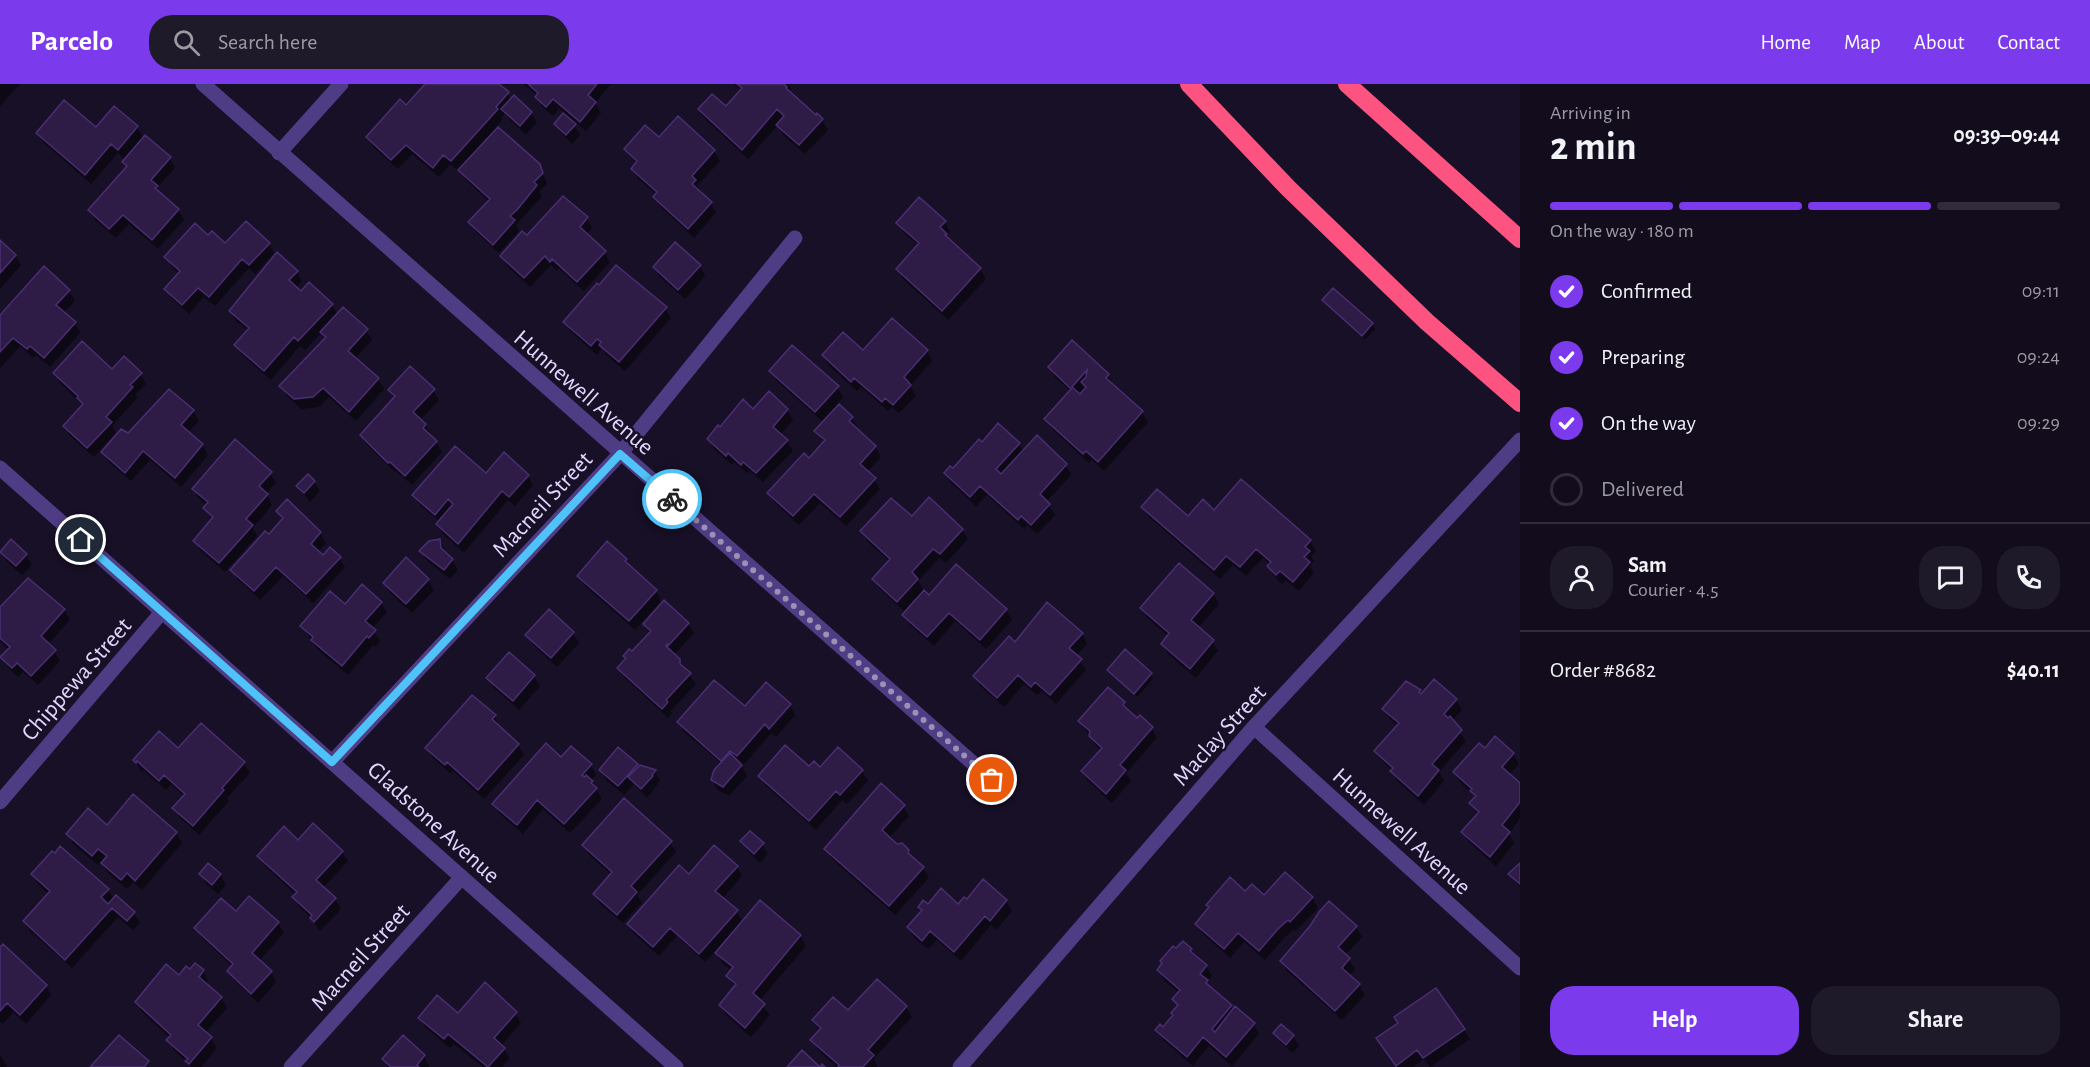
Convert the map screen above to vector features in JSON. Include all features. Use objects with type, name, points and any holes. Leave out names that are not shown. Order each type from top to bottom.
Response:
[{"type":"highway","points":[[1189,84],[1287,188],[1427,322],[1520,403]]},
{"type":"highway","points":[[1347,84],[1520,239]]},
{"type":"street","name":"Hunnewell Avenue","points":[[203,84],[992,780]]},
{"type":"street","points":[[279,153],[341,84]]},
{"type":"street","name":"Macneil Street","points":[[332,762],[620,454],[795,238]]},
{"type":"street","name":"Maclay Street","points":[[960,1067],[1254,727],[1520,440]]},
{"type":"street","name":"Gladstone Avenue","points":[[0,468],[676,1067]]},
{"type":"street","name":"Chippewa Street","points":[[0,802],[162,612]]},
{"type":"street","name":"Hunnewell Avenue","points":[[1254,727],[1520,968]]},
{"type":"street","name":"Macneil Street","points":[[291,1067],[462,877]]},
{"type":"building","points":[[425,84],[499,84],[509,92],[496,107],[498,109],[451,161],[443,155],[433,168],[406,145],[391,160],[366,137],[400,99],[406,105]]},
{"type":"building","points":[[528,84],[597,84],[588,95],[596,102],[580,122],[553,99],[546,107],[535,97],[538,93]]},
{"type":"building","points":[[737,84],[784,84],[823,119],[799,145],[776,125],[784,116],[777,109],[742,150],[698,109],[712,94],[726,106],[742,88]]},
{"type":"building","points":[[514,95],[532,112],[520,126],[501,109]]},
{"type":"building","points":[[64,100],[96,127],[114,106],[138,126],[118,150],[111,144],[85,175],[36,133]]},
{"type":"building","points":[[563,113],[576,124],[566,135],[554,124]]},
{"type":"building","points":[[678,116],[715,150],[692,176],[696,180],[692,184],[712,202],[688,229],[653,197],[657,192],[631,169],[637,161],[624,149],[645,125],[659,137]]},
{"type":"building","points":[[498,127],[540,164],[543,173],[534,182],[537,185],[510,216],[515,220],[493,245],[468,222],[490,199],[458,170]]},
{"type":"building","points":[[145,135],[171,157],[151,180],[158,186],[155,188],[179,209],[152,240],[123,215],[109,229],[88,210],[127,166],[122,162]]},
{"type":"building","points":[[563,196],[588,217],[580,227],[606,251],[577,282],[552,259],[550,262],[545,256],[524,278],[500,256],[522,231],[527,235]]},
{"type":"building","points":[[919,197],[946,221],[940,227],[947,234],[945,235],[981,268],[942,311],[896,269],[919,243],[896,223]]},
{"type":"building","points":[[246,221],[270,243],[249,265],[242,259],[209,297],[198,288],[182,305],[164,289],[180,271],[164,257],[195,223],[208,235],[212,231],[225,243]]},
{"type":"building","points":[[0,240],[16,255],[0,273]]},
{"type":"building","points":[[675,242],[701,265],[678,290],[653,267]]},
{"type":"building","points":[[277,252],[298,271],[289,280],[301,291],[309,282],[333,304],[298,341],[294,337],[264,371],[234,345],[249,328],[229,311]]},
{"type":"building","points":[[616,265],[667,307],[619,362],[599,345],[601,342],[597,339],[591,346],[563,322]]},
{"type":"building","points":[[44,266],[70,290],[56,305],[76,322],[44,358],[30,346],[27,349],[13,338],[0,352],[0,315]]},
{"type":"building","points":[[1333,288],[1373,323],[1362,336],[1322,300]]},
{"type":"building","points":[[343,307],[368,329],[348,351],[379,378],[349,412],[323,388],[313,397],[294,399],[279,386],[326,337],[320,332]]},
{"type":"building","points":[[892,318],[928,350],[904,377],[911,385],[893,405],[885,398],[882,402],[854,378],[851,382],[822,355],[843,332],[863,350]]},
{"type":"building","points":[[1072,340],[1109,374],[1106,378],[1143,411],[1098,462],[1086,451],[1083,454],[1044,419],[1071,389],[1048,367]],"holes":[[[1087,370],[1086,377],[1081,382],[1086,387],[1080,394],[1072,387]]]},
{"type":"building","points":[[82,341],[112,369],[124,356],[142,373],[130,385],[133,387],[106,417],[112,422],[87,448],[63,426],[83,404],[77,398],[78,396],[53,373]]},
{"type":"building","points":[[792,345],[839,386],[815,412],[769,371]]},
{"type":"building","points":[[410,366],[435,389],[413,412],[426,424],[423,428],[437,441],[405,476],[390,462],[388,463],[360,435],[395,396],[388,390]]},
{"type":"building","points":[[169,389],[194,410],[181,425],[203,444],[175,478],[143,451],[125,473],[101,452],[121,429],[128,433]]},
{"type":"building","points":[[769,391],[788,409],[773,427],[788,440],[756,473],[743,462],[741,465],[728,453],[726,456],[707,439],[743,399],[753,409]]},
{"type":"building","points":[[839,404],[853,417],[849,421],[876,446],[860,464],[876,478],[840,517],[814,494],[793,516],[767,493],[804,453],[809,458],[825,440],[814,431]]},
{"type":"building","points":[[998,423],[1020,443],[996,469],[1001,474],[1037,435],[1067,464],[1040,494],[1050,504],[1031,525],[1021,516],[1018,520],[980,486],[970,497],[944,473],[950,466],[953,468],[979,439],[982,442]]},
{"type":"building","points":[[235,439],[272,472],[259,486],[268,494],[246,519],[253,525],[219,563],[193,541],[213,517],[203,508],[208,502],[192,489]]},
{"type":"building","points":[[455,446],[486,473],[504,452],[529,475],[509,497],[502,491],[458,544],[436,524],[453,504],[448,499],[435,515],[412,495]]},
{"type":"building","points":[[308,474],[315,481],[304,493],[296,486]]},
{"type":"building","points":[[1241,479],[1311,540],[1305,547],[1310,551],[1304,557],[1310,562],[1293,582],[1280,571],[1276,575],[1267,566],[1271,562],[1256,549],[1240,567],[1226,556],[1214,570],[1141,507],[1157,489],[1188,516],[1203,499],[1214,510]]},
{"type":"building","points":[[929,497],[963,529],[940,554],[933,549],[912,572],[918,579],[897,602],[872,579],[890,559],[860,531],[891,498],[912,516]]},
{"type":"building","points":[[287,499],[321,532],[311,544],[323,555],[330,547],[341,557],[306,594],[276,567],[254,591],[230,570],[265,531],[269,534],[283,518],[276,511]]},
{"type":"building","points":[[11,539],[27,554],[16,566],[0,552]]},
{"type":"building","points":[[440,539],[441,548],[453,559],[444,570],[419,551],[429,541]]},
{"type":"building","points":[[607,541],[657,590],[629,621],[577,576]]},
{"type":"building","points":[[406,557],[429,579],[406,604],[383,583]]},
{"type":"building","points":[[1179,563],[1214,593],[1191,620],[1214,640],[1190,669],[1161,644],[1169,633],[1140,608]]},
{"type":"building","points":[[956,564],[1007,609],[980,640],[949,613],[927,637],[902,615],[924,590],[929,595]]},
{"type":"building","points":[[28,578],[65,609],[41,636],[56,650],[31,676],[17,663],[12,668],[0,657],[10,647],[0,638],[0,607]]},
{"type":"building","points":[[362,584],[382,602],[365,621],[376,630],[369,638],[367,636],[342,666],[311,640],[313,637],[300,626],[330,591],[345,604]]},
{"type":"building","points":[[664,600],[689,623],[666,646],[680,659],[680,664],[691,673],[666,700],[668,702],[662,709],[617,668],[626,658],[623,656],[629,649],[632,651],[651,631],[643,624]]},
{"type":"building","points":[[1047,602],[1083,633],[1069,648],[1082,659],[1050,695],[1035,682],[1031,687],[1018,675],[997,698],[973,676],[1009,636],[1015,642]]},
{"type":"building","points":[[549,609],[574,632],[551,658],[525,635]]},
{"type":"building","points":[[1125,649],[1152,673],[1134,694],[1107,670]]},
{"type":"building","points":[[509,652],[535,675],[513,701],[486,678]]},
{"type":"building","points":[[1434,679],[1457,699],[1444,714],[1448,718],[1450,716],[1462,730],[1432,764],[1439,770],[1418,796],[1390,771],[1393,768],[1374,751],[1399,723],[1382,709],[1406,681],[1421,690],[1419,692],[1421,694]]},
{"type":"building","points":[[714,680],[745,706],[766,682],[791,704],[769,729],[765,724],[737,756],[730,751],[721,761],[677,722]]},
{"type":"building","points":[[1108,687],[1125,702],[1123,705],[1137,718],[1140,715],[1153,727],[1120,765],[1126,770],[1106,794],[1081,771],[1102,748],[1089,736],[1090,731],[1078,721]]},
{"type":"building","points":[[472,695],[496,715],[492,719],[519,744],[478,790],[447,762],[445,765],[425,748]]},
{"type":"building","points":[[201,723],[245,762],[193,826],[172,808],[185,794],[164,775],[159,781],[133,760],[159,731],[178,748]]},
{"type":"building","points":[[1495,736],[1514,753],[1502,767],[1520,783],[1520,802],[1502,825],[1510,832],[1490,857],[1461,832],[1479,812],[1469,803],[1476,796],[1470,791],[1472,789],[1453,772],[1479,743],[1485,748]]},
{"type":"building","points":[[546,743],[561,757],[571,746],[592,764],[582,775],[585,777],[586,775],[593,781],[591,783],[597,788],[564,824],[537,800],[517,825],[492,804]]},
{"type":"building","points":[[785,745],[809,766],[814,761],[820,767],[838,747],[863,770],[840,795],[836,791],[809,821],[758,776]]},
{"type":"building","points":[[618,747],[638,764],[618,786],[599,770]]},
{"type":"building","points":[[730,753],[742,765],[723,787],[711,780],[714,770]]},
{"type":"building","points":[[640,765],[656,770],[641,789],[628,777]]},
{"type":"building","points":[[881,783],[905,805],[882,830],[897,844],[902,843],[909,850],[908,853],[924,867],[889,906],[824,849]]},
{"type":"building","points":[[133,794],[177,832],[135,881],[127,873],[121,880],[101,863],[107,856],[98,849],[92,856],[66,834],[88,808],[107,825]]},
{"type":"building","points":[[624,798],[672,841],[631,886],[637,892],[617,915],[593,894],[612,872],[582,845]]},
{"type":"building","points":[[313,823],[343,851],[316,880],[336,898],[314,922],[310,918],[312,915],[292,897],[297,892],[257,856],[284,826],[298,840]]},
{"type":"building","points":[[750,831],[764,843],[754,854],[740,841]]},
{"type":"building","points":[[714,845],[738,866],[715,891],[738,910],[699,954],[670,928],[653,947],[627,924],[679,865],[689,874]]},
{"type":"building","points":[[60,846],[109,889],[101,897],[108,904],[116,895],[135,912],[127,921],[112,908],[65,960],[23,921],[50,891],[31,874],[52,851],[55,853]]},
{"type":"building","points":[[208,863],[221,874],[212,885],[199,874]]},
{"type":"building","points":[[1520,863],[1520,884],[1508,874]]},
{"type":"building","points":[[1285,872],[1313,897],[1290,922],[1288,920],[1278,929],[1259,951],[1238,933],[1224,949],[1195,924],[1209,907],[1206,905],[1230,877],[1245,891],[1252,884],[1264,895]]},
{"type":"building","points":[[983,879],[1007,900],[990,921],[985,916],[954,952],[930,931],[922,941],[907,927],[922,910],[918,907],[923,900],[928,904],[941,888],[958,904],[964,897],[967,899]]},
{"type":"building","points":[[249,896],[279,922],[252,953],[272,971],[251,994],[227,971],[233,964],[194,928],[221,898],[236,911]]},
{"type":"building","points":[[760,900],[801,935],[753,993],[765,1004],[745,1028],[719,1005],[736,984],[726,976],[733,967],[715,953]]},
{"type":"building","points":[[1329,901],[1357,926],[1338,947],[1350,958],[1342,968],[1360,984],[1335,1011],[1280,961]]},
{"type":"building","points":[[1183,941],[1192,949],[1190,951],[1207,965],[1200,974],[1208,980],[1206,983],[1232,1005],[1212,1029],[1215,1032],[1235,1006],[1255,1023],[1226,1057],[1203,1037],[1187,1057],[1155,1030],[1160,1024],[1163,1027],[1173,1015],[1171,1013],[1178,1005],[1172,999],[1180,990],[1157,970],[1162,963],[1160,961],[1173,946],[1176,948]]},
{"type":"building","points":[[3,944],[47,985],[20,1015],[7,1003],[0,1011],[0,947]]},
{"type":"building","points":[[195,963],[204,970],[199,977],[222,997],[198,1025],[212,1037],[189,1064],[185,1061],[188,1059],[166,1040],[171,1035],[135,1002],[166,964],[179,975],[186,966],[190,969]]},
{"type":"building","points":[[877,979],[907,1006],[868,1050],[874,1055],[863,1067],[838,1067],[839,1065],[810,1040],[821,1028],[812,1020],[833,997],[848,1010]]},
{"type":"building","points":[[485,982],[517,1012],[494,1038],[505,1048],[488,1067],[448,1034],[444,1039],[418,1018],[437,995],[458,1013]]},
{"type":"building","points":[[1436,988],[1465,1029],[1423,1058],[1417,1050],[1396,1066],[1376,1038],[1398,1023],[1394,1017]]},
{"type":"building","points":[[1281,1024],[1294,1035],[1286,1045],[1273,1033]]},
{"type":"building","points":[[119,1035],[149,1061],[144,1067],[90,1067]]},
{"type":"building","points":[[403,1035],[425,1055],[417,1065],[419,1067],[391,1067],[382,1059]]},
{"type":"building","points":[[802,1050],[820,1067],[787,1067]]},
{"type":"way so far","points":[[672,499],[992,780]]},
{"type":"route","points":[[81,540],[332,762],[620,454],[672,499]]}]
